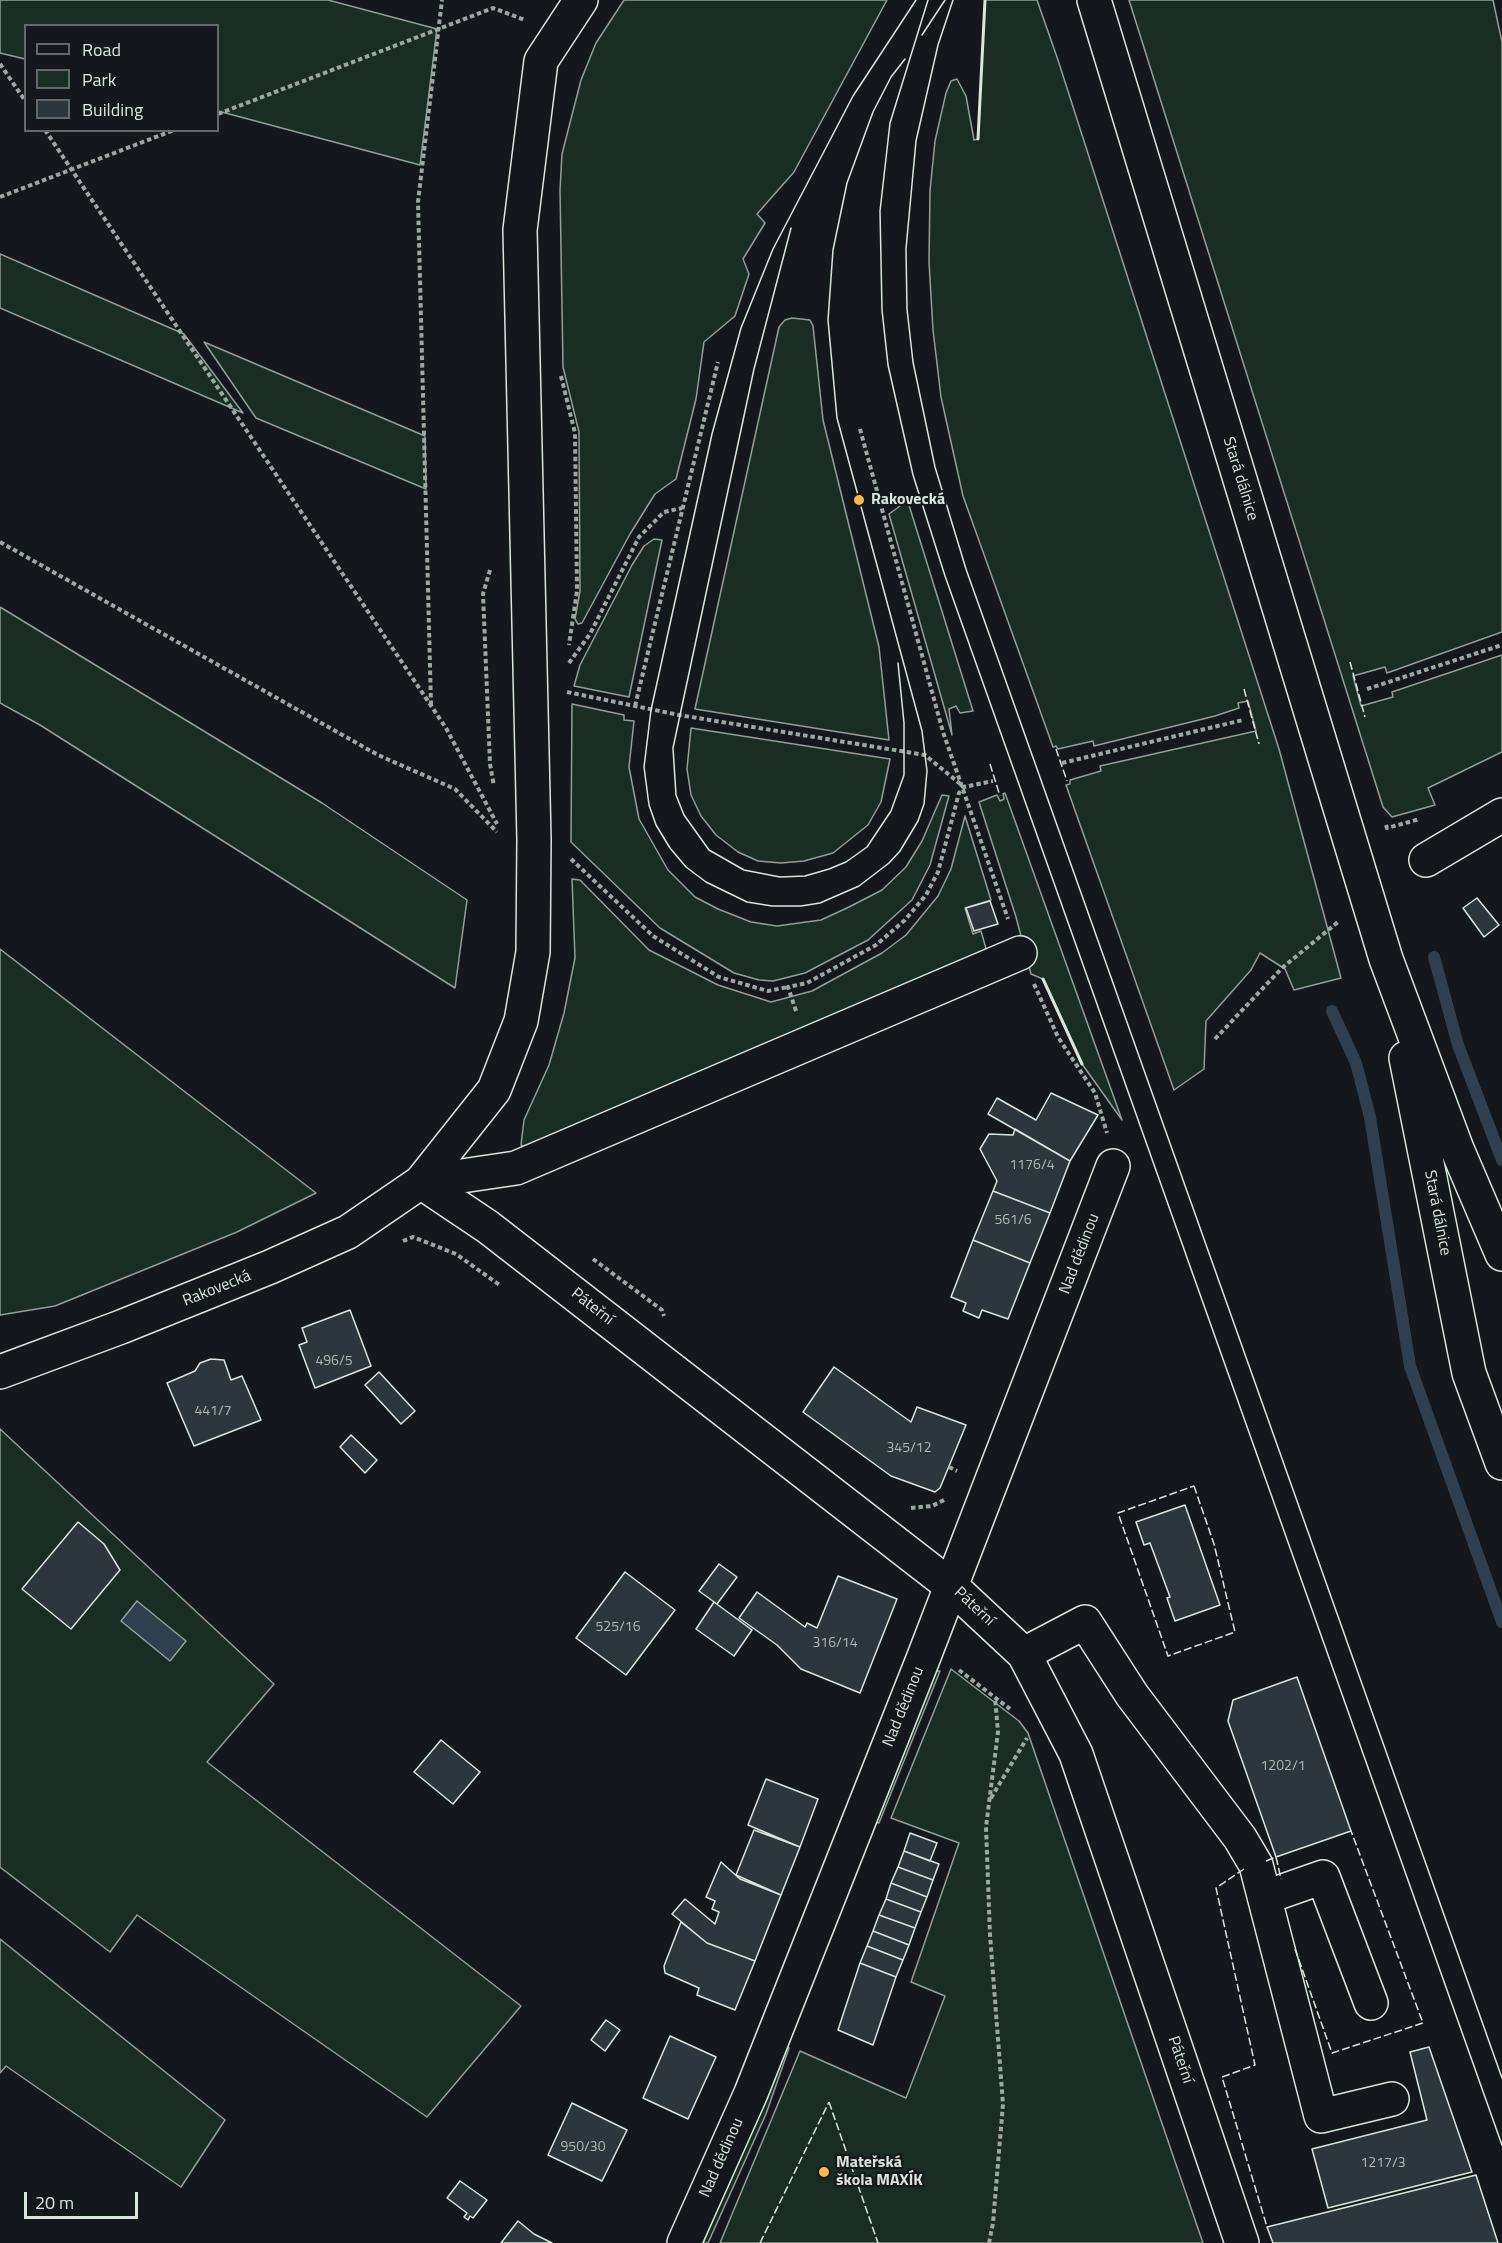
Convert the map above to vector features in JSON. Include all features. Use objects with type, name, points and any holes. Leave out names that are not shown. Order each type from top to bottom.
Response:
[{"type":"main road","points":[[421,1182],[494,1090],[521,1021],[533,952],[534,840],[520,230],[541,61],[581,0]]},
{"type":"main road","name":"Stará dálnice","points":[[1094,0],[1386,959],[1457,1149],[1502,1254]]},
{"type":"main road","points":[[1426,860],[1502,815]]},
{"type":"main road","points":[[421,1182],[516,1168],[1020,952]]},
{"type":"main road","name":"Stará dálnice","points":[[1386,959],[1469,1372],[1502,1463]]},
{"type":"main road","name":"Nad dědinou","points":[[684,2243],[751,2093],[951,1586],[1113,1166]]},
{"type":"main road","name":"Rakovecká","points":[[0,1372],[121,1327],[329,1241],[348,1232],[421,1182]]},
{"type":"main road","name":"Páteřní","points":[[421,1182],[488,1227],[951,1586],[1024,1654],[1076,1754],[1242,2243]]},
{"type":"main road","points":[[1024,1654],[1085,1622],[1132,1695],[1240,1838],[1256,1865],[1321,2116],[1392,2099]]},
{"type":"main road","points":[[1266,1897],[1323,1877],[1371,2004]]},
{"type":"path","points":[[431,705],[418,202],[442,0]]},
{"type":"path","points":[[219,114],[494,8],[525,20]]},
{"type":"path","points":[[522,30],[530,13]]},
{"type":"path","points":[[0,64],[24,99]]},
{"type":"path","points":[[0,542],[378,755],[455,789],[505,840],[446,728],[46,132]]},
{"type":"path","points":[[0,197],[169,132]]},
{"type":"path","points":[[635,706],[717,362]]},
{"type":"path","points":[[860,429],[943,732],[1020,952],[1058,1037],[1095,1093],[1106,1124],[1113,1166]]},
{"type":"path","points":[[569,663],[590,634],[639,537],[663,512],[682,508]]},
{"type":"path","points":[[492,562],[483,594],[489,764],[496,796]]},
{"type":"path","points":[[1367,689],[1502,645]]},
{"type":"path","points":[[567,692],[635,706],[925,754],[964,787]]},
{"type":"path","points":[[1062,763],[1243,720]]},
{"type":"path","points":[[569,856],[653,936],[719,977],[768,991],[807,983],[876,945],[905,920],[926,895],[938,873],[958,793],[964,787],[993,781]]},
{"type":"path","points":[[1383,817],[1387,828],[1421,818]]},
{"type":"path","points":[[501,818],[503,829]]},
{"type":"path","points":[[1215,1039],[1282,968],[1324,931],[1369,900]]},
{"type":"path","points":[[788,987],[805,1043]]},
{"type":"path","points":[[584,1252],[662,1310],[665,1319]]},
{"type":"path","points":[[949,1467],[959,1472]]},
{"type":"path","points":[[908,1508],[932,1506],[949,1498]]},
{"type":"path","points":[[989,2243],[993,2223],[1003,2104],[990,1935],[986,1827],[998,1732],[995,1698]]},
{"type":"path","points":[[989,1801],[1032,1729]]},
{"type":"green space","points":[[0,0],[328,0],[437,29],[420,165],[219,111],[219,24],[24,24],[24,59],[0,53]]},
{"type":"green space","points":[[624,0],[887,0],[794,172],[757,214],[765,223],[743,259],[749,274],[735,316],[704,342],[696,399],[676,479],[655,494],[630,534],[582,623],[578,624],[575,619],[580,591],[579,432],[563,367],[560,190],[562,154],[581,80],[596,43]]},
{"type":"green space","points":[[985,0],[1037,0],[1279,749],[1341,978],[1294,990],[1285,969],[1260,953],[1251,970],[1206,1021],[1204,1069],[1174,1090],[1066,785],[1070,784],[1070,780],[1101,771],[1100,766],[1256,731],[1248,701],[1238,703],[1239,708],[1215,716],[1094,746],[1093,741],[1058,749],[1056,746],[1053,747],[963,496],[941,397],[933,330],[929,262],[930,191],[935,141],[946,93],[951,81],[957,79],[966,96],[974,140],[978,139]]},
{"type":"green space","points":[[1129,0],[1493,0],[1502,42],[1502,632],[1387,673],[1385,667],[1353,676],[1361,706],[1393,697],[1392,692],[1502,655],[1502,752],[1428,788],[1435,805],[1392,817],[1383,807]]},
{"type":"green space","points":[[0,254],[184,334],[243,413],[0,308]]},
{"type":"green space","points":[[792,318],[810,320],[813,326],[823,420],[879,647],[889,740],[695,709],[779,327],[785,320]]},
{"type":"green space","points":[[204,342],[425,436],[426,489],[256,418]]},
{"type":"green space","points":[[895,496],[901,503],[908,502],[973,711],[960,713],[956,706],[949,709],[952,735],[889,514],[900,506]]},
{"type":"green space","points":[[654,539],[662,540],[629,697],[574,686],[580,665],[632,565],[644,546]]},
{"type":"green space","points":[[0,607],[322,803],[467,900],[455,988],[40,725],[0,703]]},
{"type":"green space","points":[[572,704],[624,715],[624,720],[634,721],[629,767],[639,819],[668,870],[695,897],[718,909],[751,922],[777,926],[821,920],[849,907],[882,890],[906,867],[922,841],[942,795],[949,796],[930,865],[912,900],[868,940],[805,973],[773,981],[759,980],[734,973],[660,928],[571,842]]},
{"type":"green space","points":[[691,728],[890,759],[881,802],[868,825],[833,853],[804,861],[781,863],[758,861],[738,852],[716,835],[701,816],[691,795],[687,769]]},
{"type":"green space","points":[[1005,793],[1122,1120],[1082,1064],[1043,979],[1031,974],[1016,917],[979,802],[997,795],[1000,801],[1004,799],[1003,794]]},
{"type":"green space","points":[[965,816],[991,900],[965,908],[973,934],[981,931],[989,959],[528,1149],[521,1145],[524,1120],[549,1065],[564,1013],[575,958],[572,879],[580,880],[649,950],[718,985],[771,1002],[812,991],[882,953],[906,935],[938,896],[951,869]]},
{"type":"green space","points":[[0,949],[316,1193],[237,1232],[55,1306],[0,1315]]},
{"type":"green space","points":[[0,1429],[274,1684],[207,1762],[521,2006],[427,2117],[137,1915],[110,1952],[0,1867]]},
{"type":"green space","points":[[951,1669],[1019,1721],[1028,1733],[1203,2243],[720,2243],[800,2051],[906,2098],[945,1996],[911,1982],[959,1843],[891,1818]]},
{"type":"green space","points":[[940,1671],[879,1823],[874,1822],[929,1679]]},
{"type":"green space","points":[[0,1939],[225,2120],[181,2187],[6,2066],[0,2073]]},
{"type":"green space","points":[[786,2047],[789,2048],[766,2114],[708,2243],[703,2243]]},
{"type":"water","points":[[137,1601],[186,1641],[170,1661],[121,1621]]},
{"type":"building","points":[[1477,898],[1499,925],[1484,937],[1463,908]]},
{"type":"building","points":[[990,901],[998,924],[974,931],[966,908]]},
{"type":"building","points":[[1051,1093],[1098,1115],[1070,1161],[988,1114],[997,1098],[1036,1120]]},
{"type":"building","points":[[1015,1129],[1070,1161],[1050,1213],[993,1191],[997,1181],[980,1149],[989,1134],[1013,1135]]},
{"type":"building","points":[[993,1191],[1050,1213],[1030,1263],[973,1240]]},
{"type":"building","points":[[973,1240],[1030,1263],[1008,1319],[982,1310],[979,1318],[963,1311],[966,1303],[951,1297]]},
{"type":"building","points":[[350,1310],[371,1366],[315,1388],[299,1345],[307,1342],[302,1328]]},
{"type":"building","points":[[211,1359],[224,1360],[231,1380],[242,1376],[261,1420],[194,1446],[167,1383],[195,1371],[200,1363]]},
{"type":"building","points":[[834,1367],[911,1422],[917,1407],[966,1425],[940,1488],[935,1492],[891,1476],[803,1412]]},
{"type":"building","points":[[379,1372],[415,1411],[401,1424],[365,1385]]},
{"type":"building","points":[[351,1435],[377,1460],[365,1473],[340,1447]]},
{"type":"building","points":[[1185,1505],[1220,1605],[1175,1621],[1167,1598],[1170,1597],[1150,1543],[1144,1545],[1136,1522]]},
{"type":"building","points":[[78,1522],[104,1544],[120,1570],[71,1629],[22,1589]]},
{"type":"building","points":[[719,1564],[737,1577],[717,1604],[699,1591]]},
{"type":"building","points":[[625,1572],[675,1610],[626,1675],[576,1638]]},
{"type":"building","points":[[838,1576],[897,1599],[860,1693],[801,1669],[777,1645],[739,1618],[757,1592],[805,1627],[807,1623],[817,1628]]},
{"type":"building","points":[[714,1602],[752,1630],[734,1656],[696,1629]]},
{"type":"building","points":[[1297,1677],[1351,1831],[1276,1857],[1228,1721],[1233,1700]]},
{"type":"building","points":[[441,1740],[480,1772],[453,1804],[414,1772]]},
{"type":"building","points":[[766,1779],[818,1799],[800,1847],[748,1825]]},
{"type":"building","points":[[754,1830],[800,1847],[781,1895],[736,1875]]},
{"type":"building","points":[[910,1833],[937,1843],[930,1861],[904,1851]]},
{"type":"building","points":[[904,1851],[939,1864],[933,1880],[898,1867]]},
{"type":"building","points":[[721,1862],[740,1879],[781,1895],[755,1961],[707,1943],[672,1914],[685,1899],[715,1924],[719,1912],[712,1909],[715,1901],[706,1897]]},
{"type":"building","points":[[898,1867],[933,1880],[927,1897],[891,1883]]},
{"type":"building","points":[[891,1883],[927,1897],[921,1912],[886,1899]]},
{"type":"building","points":[[886,1899],[921,1912],[915,1928],[879,1915]]},
{"type":"building","points":[[879,1915],[915,1928],[909,1945],[873,1931]]},
{"type":"building","points":[[681,1922],[707,1943],[755,1961],[735,2010],[697,1995],[699,1988],[665,1973],[664,1966]]},
{"type":"building","points":[[873,1931],[909,1945],[903,1960],[867,1946]]},
{"type":"building","points":[[867,1946],[903,1960],[896,1977],[860,1963]]},
{"type":"building","points":[[860,1963],[896,1977],[873,2045],[838,2030]]},
{"type":"building","points":[[606,2020],[620,2030],[605,2051],[591,2040]]},
{"type":"building","points":[[670,2036],[716,2057],[688,2119],[643,2098]]},
{"type":"building","points":[[1429,2047],[1472,2172],[1328,2208],[1312,2149],[1427,2120],[1410,2052]]},
{"type":"building","points":[[572,2103],[627,2130],[602,2181],[548,2155]]},
{"type":"building","points":[[1476,2175],[1498,2243],[1273,2243],[1267,2227]]},
{"type":"building","points":[[460,2181],[487,2200],[473,2218],[470,2216],[468,2220],[464,2217],[467,2213],[447,2198]]},
{"type":"building","points":[[518,2221],[534,2234],[552,2243],[501,2243]]},
{"type":"waterway","points":[[1434,957],[1458,1045],[1502,1160]]},
{"type":"waterway","points":[[1332,1011],[1356,1063],[1370,1117],[1410,1366],[1502,1622]]},
{"type":"tram line","points":[[905,59],[891,77],[873,112],[847,183],[833,250],[828,320],[837,418],[922,731],[927,771],[924,804],[918,821],[900,851],[889,863],[859,886],[820,903],[801,906],[772,906],[747,902],[706,882],[686,867],[670,848],[656,825],[649,805],[644,767],[651,710],[712,434],[741,328],[773,249],[853,96],[916,0]]},
{"type":"tram line","points":[[928,0],[890,123],[880,211],[882,310],[888,365],[913,475],[945,576],[1502,2145]]},
{"type":"tram line","points":[[922,35],[945,0]]},
{"type":"tram line","points":[[953,0],[938,45],[916,141],[906,249],[907,309],[913,362],[935,467],[966,569],[1502,2078]]},
{"type":"tram line","points":[[791,228],[754,369],[673,748],[676,795],[684,815],[709,850],[744,870],[780,877],[805,876],[829,869],[846,862],[867,847],[891,811],[904,775],[904,723],[898,663]]},
{"type":"fence","points":[[1350,662],[1365,717]]},
{"type":"fence","points":[[1244,689],[1259,744]]},
{"type":"fence","points":[[1056,749],[1067,781]]},
{"type":"fence","points":[[990,764],[1000,796]]},
{"type":"fence","points":[[1194,1486],[1214,1544],[1235,1632],[1168,1656],[1118,1513],[1194,1486]]},
{"type":"fence","points":[[1295,1949],[1332,2053],[1423,2023],[1351,1831]]},
{"type":"fence","points":[[1266,1861],[1276,1857],[1281,1879]]},
{"type":"fence","points":[[1244,1869],[1216,1888],[1255,2065],[1222,2077],[1267,2227]]},
{"type":"fence","points":[[829,2102],[878,2243]]},
{"type":"fence","points":[[760,2243],[829,2102]]},
{"type":"wall","points":[[978,139],[985,0]]},
{"type":"wall","points":[[1043,979],[1082,1064]]},
{"type":"place","name":"Rakovecká","points":[[859,500]]},
{"type":"place","name":"Mateřská škola MAXÍK","points":[[824,2172]]}]
